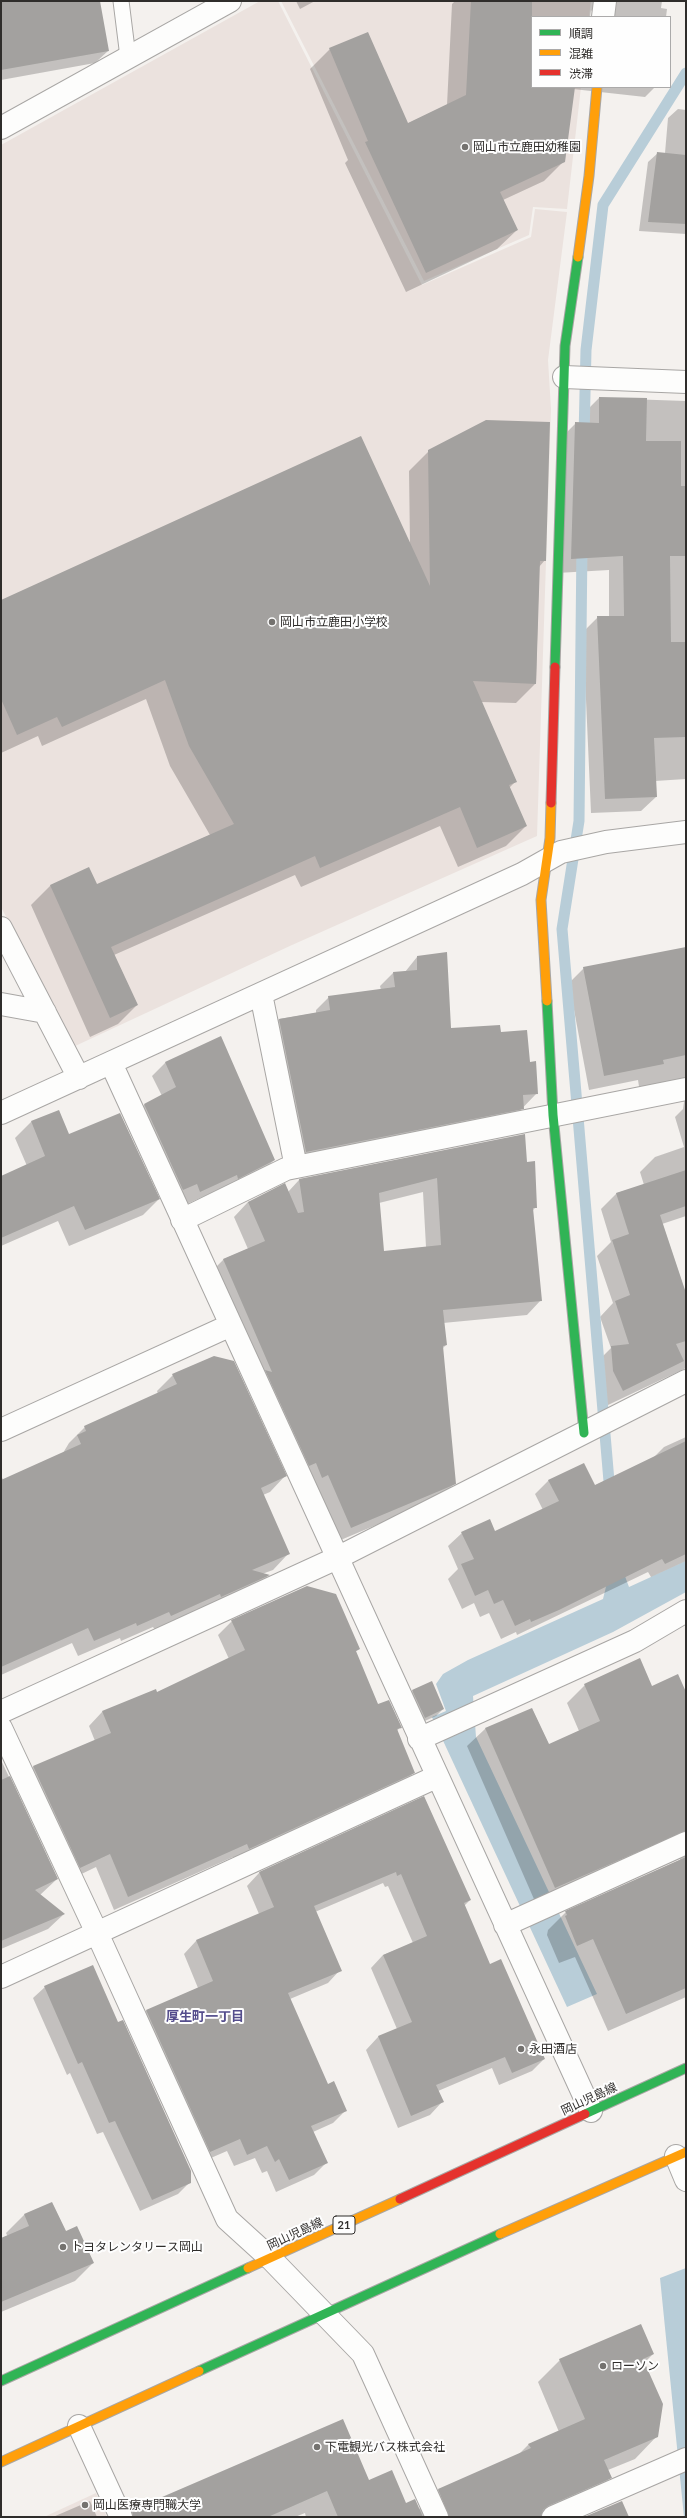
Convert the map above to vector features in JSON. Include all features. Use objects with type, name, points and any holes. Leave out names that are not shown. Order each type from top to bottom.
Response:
[{"type":"main road","points":[[588,1430],[541,900],[555,855],[569,377],[565,346],[588,176],[597,88]]},
{"type":"main road","name":"岡山児島線","points":[[1,2381],[686,2068]]},
{"type":"main road","points":[[1,2462],[324,2314],[681,2154]]},
{"type":"street","points":[[3,121],[128,57],[230,1]]},
{"type":"street","points":[[603,16],[605,1]]},
{"type":"street","points":[[569,377],[686,382]]},
{"type":"street","points":[[1,1113],[514,877],[555,855],[593,844],[686,832]]},
{"type":"street","points":[[1,928],[79,1078]]},
{"type":"street","points":[[261,994],[296,1167]]},
{"type":"street","points":[[1,1004],[45,1012]]},
{"type":"street","points":[[111,1063],[337,1558],[429,1735],[436,1777],[514,1921],[591,2111]]},
{"type":"street","points":[[182,1220],[286,1169],[559,1113],[686,1089]]},
{"type":"street","points":[[1,1430],[231,1326]]},
{"type":"street","points":[[1,1712],[337,1558],[686,1381]]},
{"type":"street","points":[[429,1735],[635,1641],[686,1610]]},
{"type":"street","points":[[1,1728],[97,1933],[227,2218],[270,2259],[363,2354],[437,2517]]},
{"type":"street","points":[[1,1977],[436,1777]]},
{"type":"street","points":[[514,1921],[686,1843]]},
{"type":"street","points":[[681,2154],[686,2180]]},
{"type":"street","points":[[79,2426],[121,2517]]},
{"type":"street","points":[[553,2517],[680,2462]]},
{"type":"lane","points":[[121,1],[128,57]]},
{"type":"shaded area","name":"岡山市立鹿田小学校","points":[[260,1],[278,1],[422,285],[531,237],[535,209],[567,212],[548,360],[551,409],[537,836],[292,945],[73,1047],[1,907],[1,145]]},
{"type":"shaded area","name":"岡山市立鹿田幼稚園","points":[[281,1],[591,1],[589,16],[531,16],[531,88],[581,88],[567,209],[533,207],[529,235],[424,281]]},
{"type":"shaded area","name":"岡山医療専門職大学","points":[[96,2493],[107,2517],[44,2517]]},
{"type":"water","points":[[619,1560],[629,1587],[686,1561],[686,1592],[613,1632],[473,1696],[476,1737],[597,1994],[567,2007],[432,1717],[446,1711],[436,1684],[443,1674],[468,1660],[603,1599],[612,1562]]},
{"type":"water","points":[[686,2268],[686,2517],[684,2517],[660,2278]]},
{"type":"building","points":[[1,1],[100,1],[109,51],[1,70]]},
{"type":"building","name":"岡山市立鹿田幼稚園","points":[[471,1],[532,1],[531,88],[575,88],[565,162],[500,192],[518,230],[426,273],[365,142],[368,141],[329,48],[368,32],[408,123],[466,95]]},
{"type":"building","points":[[657,152],[686,155],[686,224],[648,222]]},
{"type":"building","points":[[599,397],[647,398],[646,441],[681,441],[681,486],[686,486],[686,556],[670,556],[671,642],[686,642],[686,737],[654,738],[657,797],[605,799],[597,616],[624,616],[623,556],[571,559],[575,422],[599,423]]},
{"type":"building","points":[[486,420],[550,422],[546,561],[540,561],[536,684],[473,681],[517,782],[509,785],[527,826],[477,848],[460,807],[320,868],[315,856],[111,947],[138,1005],[110,1018],[50,885],[89,867],[97,884],[234,824],[189,746],[165,680],[62,727],[57,717],[17,735],[1,699],[1,600],[361,436],[430,586],[428,450]]},
{"type":"building","points":[[686,947],[686,1055],[663,1060],[664,1064],[604,1076],[583,967]]},
{"type":"building","points":[[447,952],[451,1028],[500,1025],[501,1032],[527,1030],[530,1062],[536,1061],[538,1094],[523,1095],[524,1109],[306,1152],[279,1019],[330,1010],[328,996],[395,987],[393,972],[417,970],[417,956]]},
{"type":"building","points":[[221,1036],[275,1160],[238,1179],[237,1175],[200,1192],[197,1184],[183,1190],[144,1104],[176,1087],[165,1062]]},
{"type":"building","points":[[59,1110],[69,1134],[120,1113],[160,1199],[85,1230],[74,1206],[1,1238],[1,1176],[45,1156],[31,1121]]},
{"type":"building","points":[[525,1134],[527,1162],[535,1161],[537,1208],[533,1208],[542,1301],[443,1310],[447,1345],[443,1346],[456,1484],[351,1528],[328,1475],[322,1478],[316,1463],[309,1466],[265,1370],[272,1372],[223,1259],[265,1241],[248,1202],[285,1183],[298,1213],[304,1212],[299,1179]],"holes":[[[437,1178],[441,1245],[384,1251],[379,1193]]]},
{"type":"building","points":[[686,1170],[686,1206],[660,1215],[686,1293],[686,1341],[676,1344],[684,1361],[623,1391],[613,1371],[611,1346],[629,1344],[615,1301],[630,1295],[612,1240],[629,1234],[616,1193]]},
{"type":"building","points":[[214,1356],[234,1361],[287,1476],[261,1488],[290,1554],[252,1570],[270,1575],[221,1597],[220,1594],[171,1616],[169,1612],[137,1626],[136,1623],[94,1641],[88,1628],[1,1667],[1,1480],[81,1444],[77,1435],[86,1431],[84,1426],[177,1384],[172,1374]]},
{"type":"building","points":[[686,1441],[686,1554],[665,1564],[662,1559],[559,1610],[531,1622],[530,1619],[515,1626],[503,1600],[494,1604],[488,1590],[475,1596],[461,1564],[474,1559],[461,1532],[490,1519],[495,1531],[559,1501],[548,1480],[584,1463],[595,1485]]},
{"type":"building","points":[[307,1586],[336,1594],[360,1649],[356,1651],[378,1704],[389,1700],[402,1728],[397,1729],[415,1773],[249,1849],[247,1844],[128,1897],[110,1854],[80,1868],[33,1766],[111,1733],[102,1711],[156,1689],[157,1692],[245,1650],[231,1620]]},
{"type":"building","points":[[640,1658],[652,1686],[678,1674],[686,1692],[686,1831],[555,1888],[485,1728],[532,1708],[549,1744],[600,1721],[584,1684]]},
{"type":"building","points":[[432,1681],[444,1709],[425,1718],[412,1690]]},
{"type":"building","points":[[10,1776],[58,1879],[35,1890],[65,1914],[1,1941],[1,1780]]},
{"type":"building","points":[[424,1796],[471,1900],[464,1903],[490,1964],[501,1959],[545,2059],[512,2073],[505,2057],[436,2085],[444,2102],[411,2116],[378,2036],[412,2022],[383,1955],[427,1936],[401,1874],[397,1876],[396,1872],[314,1906],[342,1971],[288,1993],[328,2084],[334,2081],[347,2111],[311,2126],[328,2163],[289,2180],[279,2159],[275,2162],[267,2146],[247,2155],[240,2139],[210,2152],[146,2010],[213,1981],[196,1940],[274,1907],[259,1872]]},
{"type":"building","points":[[686,1857],[686,1988],[626,2014],[593,1939],[577,1946],[565,1916],[567,1915],[565,1911]]},
{"type":"building","points":[[93,1965],[118,2022],[123,2020],[191,2171],[191,2183],[152,2200],[115,2121],[109,2123],[82,2062],[78,2064],[44,1986]]},
{"type":"building","points":[[52,2202],[66,2231],[77,2226],[94,2263],[1,2302],[1,2238],[29,2226],[24,2214]]},
{"type":"building","points":[[641,2324],[654,2354],[643,2359],[663,2404],[658,2437],[604,2460],[612,2478],[548,2506],[543,2510],[541,2517],[449,2517],[438,2489],[531,2448],[528,2444],[585,2419],[559,2359]]},
{"type":"building","name":"下電観光バス株式会社","points":[[343,2419],[369,2480],[392,2470],[406,2503],[415,2499],[423,2517],[338,2517],[327,2491],[268,2517],[133,2517],[132,2510]]},
{"type":"building","points":[[622,2501],[629,2517],[584,2517]]},
{"type":"waterway","points":[[584,437],[586,350],[603,205],[686,73]]},
{"type":"waterway","points":[[582,544],[579,821],[562,929],[610,1493]]},
{"type":"traffic: fast","points":[[555,667],[565,346],[578,257]]},
{"type":"traffic: fast","points":[[547,1001],[553,1115],[584,1433]]},
{"type":"traffic: fast","points":[[585,2114],[686,2068]]},
{"type":"traffic: fast","points":[[199,2371],[500,2234]]},
{"type":"traffic: fast","points":[[1,2381],[248,2268]]},
{"type":"traffic: slow","points":[[578,257],[589,176],[597,88]]},
{"type":"traffic: slow","points":[[547,1001],[541,900],[550,838],[551,803]]},
{"type":"traffic: slow","points":[[500,2234],[686,2152]]},
{"type":"traffic: slow","points":[[248,2268],[400,2199]]},
{"type":"traffic: slow","points":[[1,2462],[199,2371]]},
{"type":"traffic: jam","points":[[551,803],[555,667]]},
{"type":"traffic: jam","points":[[400,2199],[585,2114]]},
{"type":"place","name":"岡山市立鹿田幼稚園","points":[[465,147]]},
{"type":"place","name":"岡山市立鹿田小学校","points":[[272,622]]},
{"type":"place","name":"永田酒店","points":[[521,2049]]},
{"type":"place","name":"トヨタレンタリース岡山","points":[[63,2247]]},
{"type":"place","name":"ローソン","points":[[603,2366]]},
{"type":"place","name":"下電観光バス株式会社","points":[[317,2447]]},
{"type":"place","name":"岡山医療専門職大学","points":[[85,2505]]},
{"type":"district","name":"厚生町一丁目","points":[[205,2017]]}]
